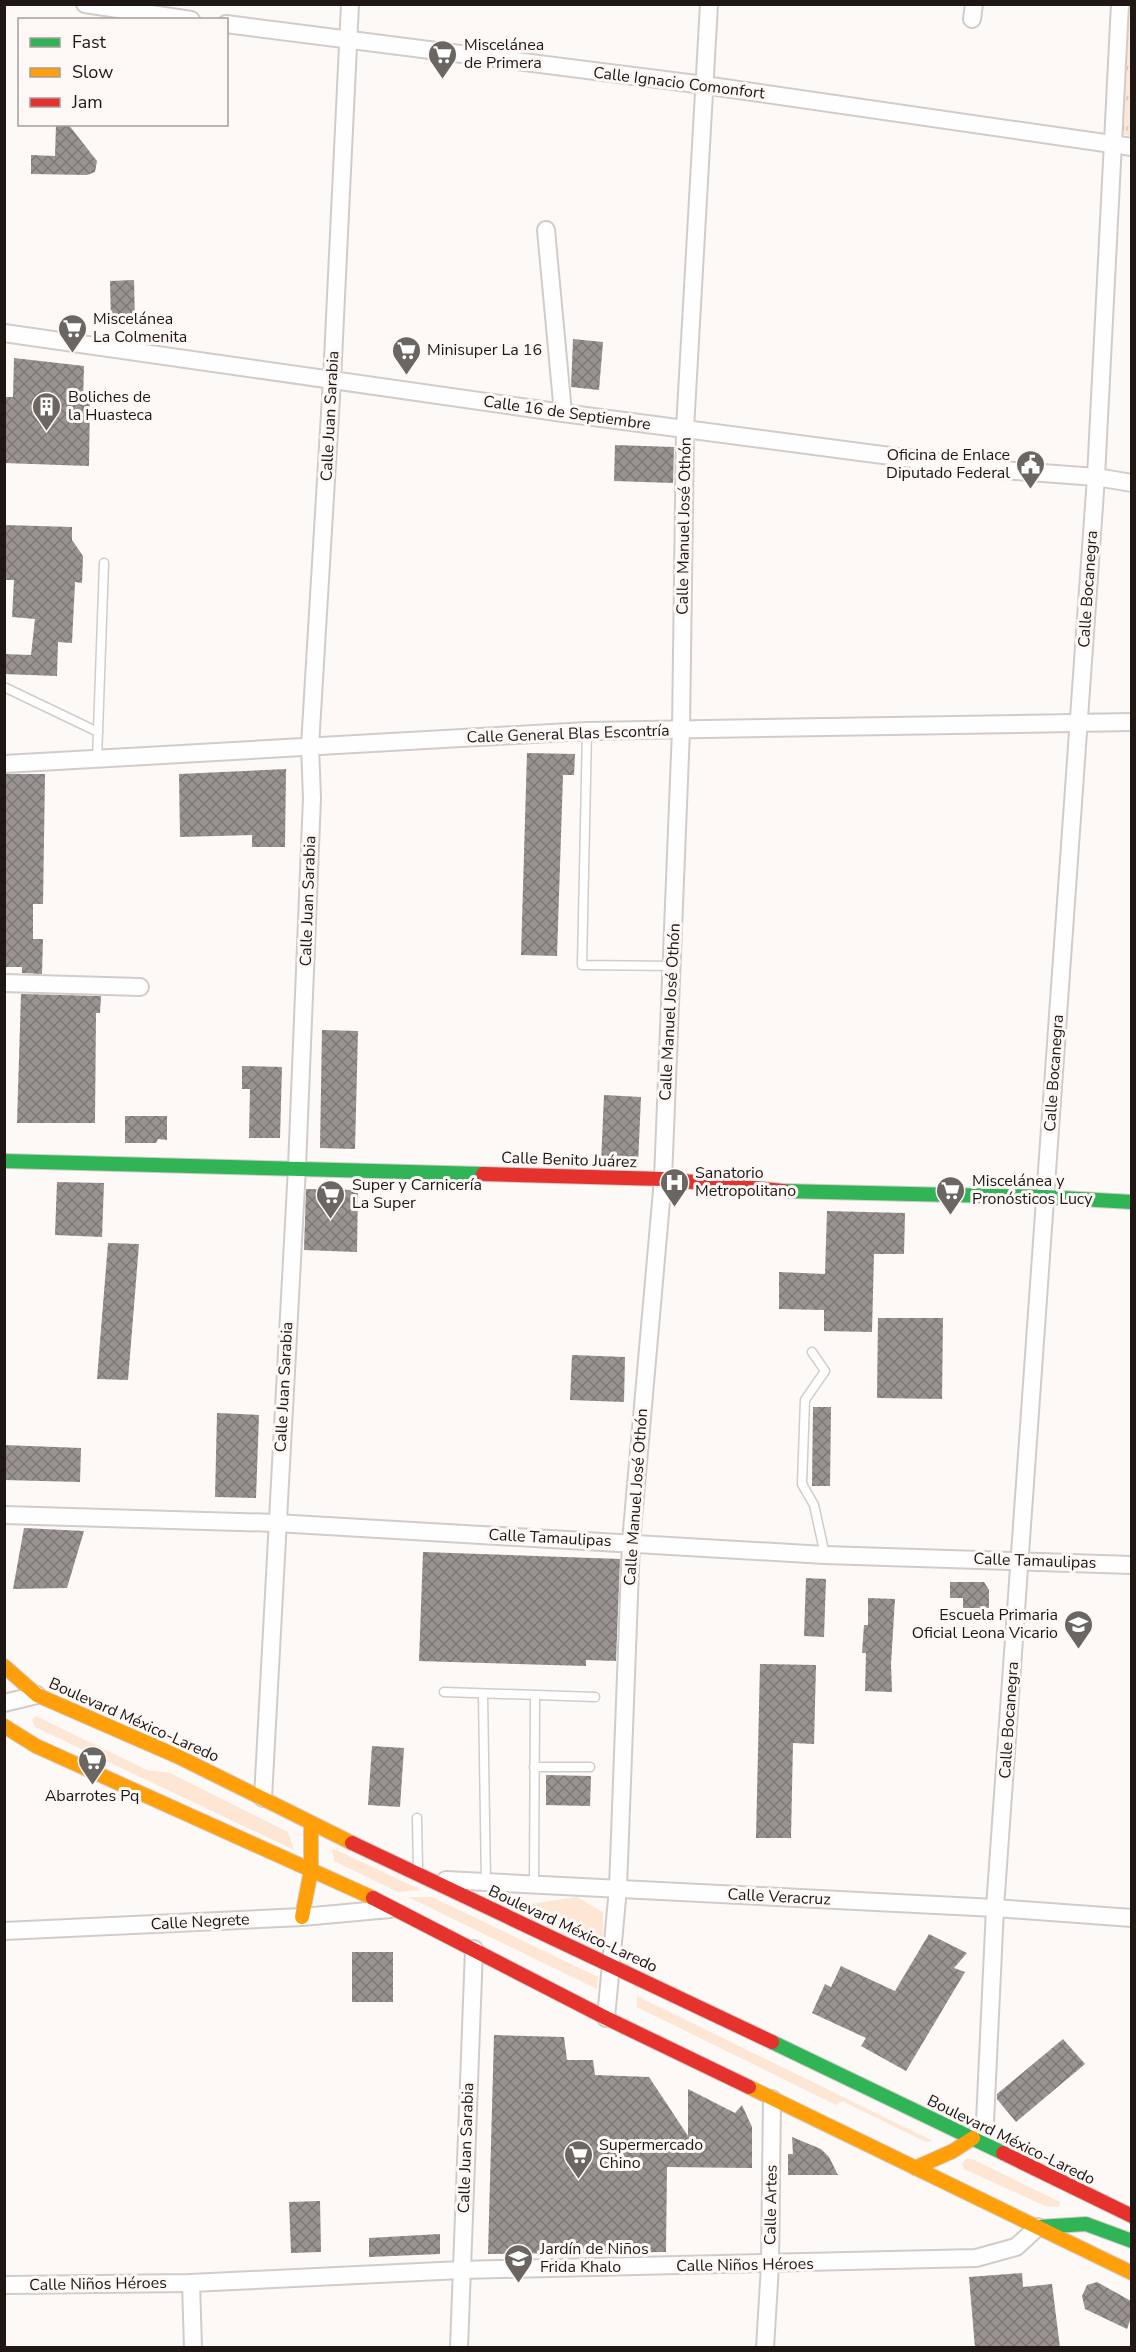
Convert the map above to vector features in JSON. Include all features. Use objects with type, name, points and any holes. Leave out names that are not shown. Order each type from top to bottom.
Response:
[{"type":"main road","name":"Calle Benito Juárez","points":[[4,1161],[297,1167],[663,1179],[799,1193],[1045,1197],[1131,1202]]},
{"type":"main road","name":"Boulevard México-Laredo","points":[[4,1666],[37,1695],[263,1798],[311,1824],[609,1963],[1131,2216]]},
{"type":"main road","points":[[4,1726],[36,1746],[396,1909],[606,2018],[1131,2273]]},
{"type":"main road","points":[[302,1917],[311,1870],[311,1824]]},
{"type":"main road","points":[[915,2168],[953,2151],[973,2138]]},
{"type":"main road","points":[[1038,2227],[1086,2224],[1131,2241]]},
{"type":"street","points":[[85,4],[178,18]]},
{"type":"street","name":"Calle Juan Sarabia","points":[[263,1798],[276,1523],[297,1167],[312,798],[310,746],[332,380],[350,4]]},
{"type":"street","name":"Calle Manuel José Othón","points":[[606,2018],[609,1963],[618,1888],[631,1542],[663,1179],[681,730],[685,429],[709,4]]},
{"type":"street","name":"Calle Bocanegra","points":[[973,2138],[985,2122],[995,1908],[1096,477],[1120,4]]},
{"type":"street","name":"Calle Ignacio Comonfort","points":[[228,24],[348,42],[704,85],[1131,147]]},
{"type":"street","points":[[546,230],[563,413]]},
{"type":"street","name":"Calle 16 de Septiembre","points":[[4,333],[563,413],[989,469],[1096,477],[1131,483]]},
{"type":"street","name":"Calle General Blas Escontría","points":[[4,764],[586,731],[1131,722]]},
{"type":"street","points":[[4,983],[140,987]]},
{"type":"street","name":"Calle Tamaulipas","points":[[4,1515],[276,1523],[825,1555],[1131,1565]]},
{"type":"street","points":[[4,1703],[37,1695]]},
{"type":"street","name":"Calle Veracruz","points":[[422,1877],[486,1883],[995,1908],[1131,1918]]},
{"type":"street","name":"Calle Negrete","points":[[4,1931],[302,1917],[396,1909]]},
{"type":"street","name":"Calle Juan Sarabia","points":[[459,2348],[474,1949]]},
{"type":"street","name":"Calle Artes","points":[[765,2348],[770,2265],[772,2099]]},
{"type":"street","name":"Calle Niños Héroes","points":[[4,2285],[191,2283],[461,2270],[770,2265],[976,2258],[1016,2247],[1038,2227]]},
{"type":"street","name":"Calle Niños Héroes","points":[[191,2283],[193,2348]]},
{"type":"lane","points":[[97,760],[104,563]]},
{"type":"lane","points":[[4,687],[98,732]]},
{"type":"lane","points":[[586,731],[582,965],[673,966]]},
{"type":"lane","points":[[812,1352],[825,1371],[805,1400],[802,1484],[814,1505],[825,1555]]},
{"type":"lane","points":[[444,1692],[595,1696]]},
{"type":"lane","points":[[483,1694],[486,1883]]},
{"type":"lane","points":[[534,1884],[535,1696]]},
{"type":"lane","points":[[534,1767],[590,1767]]},
{"type":"lane","points":[[417,1818],[422,1877]]},
{"type":"green space","points":[[1128,5],[1131,5],[1131,136],[1121,134]]},
{"type":"green space","points":[[36,1716],[147,1770],[170,1773],[288,1832],[294,1850],[35,1727],[32,1720]]},
{"type":"green space","points":[[332,1848],[421,1890],[398,1892],[334,1861]]},
{"type":"green space","points":[[408,1897],[432,1897],[598,1977],[597,1989]]},
{"type":"green space","points":[[577,1897],[603,1912],[603,1943],[530,1908],[531,1904]]},
{"type":"green space","points":[[637,1996],[933,2141],[926,2142],[842,2101],[836,2105],[637,2007]]},
{"type":"green space","points":[[966,2159],[972,2159],[1060,2202],[1059,2207],[1045,2206],[964,2169],[962,2164]]},
{"type":"building","points":[[56,126],[70,126],[97,161],[95,172],[87,175],[31,174],[31,155],[55,156]]},
{"type":"building","points":[[134,280],[135,321],[111,322],[110,281]]},
{"type":"building","points":[[573,339],[603,342],[599,390],[571,387]]},
{"type":"building","name":"Boliches de la Huasteca","points":[[14,358],[84,366],[83,401],[90,401],[89,466],[4,463],[4,397],[13,397]]},
{"type":"building","points":[[615,445],[674,447],[673,483],[614,481]]},
{"type":"building","points":[[4,525],[72,527],[72,540],[83,556],[82,583],[75,582],[72,643],[58,642],[57,676],[4,674],[4,654],[31,655],[35,619],[12,617],[14,580],[4,580]]},
{"type":"building","points":[[527,753],[575,754],[574,775],[563,775],[557,956],[521,955]]},
{"type":"building","points":[[286,769],[285,847],[252,847],[252,835],[180,837],[179,774]]},
{"type":"building","points":[[4,774],[45,774],[43,904],[33,904],[33,939],[43,939],[42,974],[22,973],[22,967],[4,967]]},
{"type":"building","points":[[21,994],[101,996],[100,1013],[96,1013],[95,1123],[17,1123]]},
{"type":"building","points":[[322,1030],[358,1031],[355,1149],[320,1148]]},
{"type":"building","points":[[242,1066],[282,1067],[280,1138],[249,1138],[250,1089],[242,1089]]},
{"type":"building","points":[[604,1095],[641,1097],[638,1164],[601,1163]]},
{"type":"building","points":[[125,1116],[167,1116],[167,1140],[158,1139],[156,1143],[125,1143]]},
{"type":"building","points":[[57,1182],[104,1183],[102,1237],[55,1235]]},
{"type":"building","name":"Super y Carnicería La Super","points":[[306,1189],[358,1190],[357,1252],[304,1250]]},
{"type":"building","points":[[827,1211],[905,1213],[904,1254],[874,1254],[872,1332],[824,1331],[824,1310],[779,1309],[779,1272],[825,1274]]},
{"type":"building","points":[[108,1243],[139,1244],[128,1380],[97,1379]]},
{"type":"building","points":[[878,1318],[943,1318],[942,1399],[877,1398]]},
{"type":"building","points":[[572,1355],[625,1357],[624,1402],[570,1400]]},
{"type":"building","points":[[813,1407],[831,1407],[830,1486],[812,1486]]},
{"type":"building","points":[[217,1413],[259,1415],[256,1498],[215,1497]]},
{"type":"building","points":[[4,1445],[81,1448],[80,1482],[4,1480]]},
{"type":"building","points":[[24,1528],[84,1531],[67,1588],[13,1589]]},
{"type":"building","points":[[423,1552],[620,1559],[616,1661],[586,1660],[586,1666],[419,1661]]},
{"type":"building","points":[[806,1578],[826,1579],[824,1637],[804,1636]]},
{"type":"building","points":[[950,1582],[984,1582],[989,1590],[989,1608],[963,1608],[963,1598],[950,1598]]},
{"type":"building","points":[[868,1598],[895,1599],[891,1664],[892,1692],[865,1691],[866,1653],[862,1653],[864,1625],[868,1625]]},
{"type":"building","points":[[760,1664],[816,1665],[814,1744],[793,1743],[791,1838],[756,1838]]},
{"type":"building","points":[[372,1746],[404,1748],[400,1807],[368,1805]]},
{"type":"building","points":[[546,1775],[591,1776],[590,1806],[546,1805]]},
{"type":"building","points":[[929,1934],[967,1953],[954,1968],[965,1972],[906,2071],[861,2046],[866,2038],[812,2013],[825,1984],[831,1987],[841,1966],[895,1991]]},
{"type":"building","points":[[352,1952],[393,1952],[393,2002],[352,2002]]},
{"type":"building","name":"Supermercado Chino","points":[[494,2035],[564,2037],[567,2060],[593,2060],[595,2075],[649,2077],[688,2136],[688,2089],[735,2113],[742,2105],[752,2127],[752,2168],[667,2167],[666,2252],[488,2254]]},
{"type":"building","points":[[1063,2039],[1085,2064],[1016,2122],[997,2099],[997,2094]]},
{"type":"building","points":[[792,2137],[821,2149],[829,2157],[838,2175],[788,2175],[788,2154],[793,2154]]},
{"type":"building","points":[[320,2201],[321,2252],[291,2253],[289,2202]]},
{"type":"building","points":[[440,2234],[440,2254],[369,2257],[369,2238]]},
{"type":"building","points":[[1022,2273],[1023,2287],[1052,2284],[1060,2348],[975,2348],[969,2277]]},
{"type":"building","points":[[1097,2282],[1131,2301],[1131,2318],[1127,2329],[1085,2309],[1082,2296],[1087,2285]]},
{"type":"traffic: fast","points":[[4,1161],[483,1174]]},
{"type":"traffic: fast","points":[[783,1191],[1045,1197],[1132,1202]]},
{"type":"traffic: fast","points":[[772,2042],[1003,2153]]},
{"type":"traffic: fast","points":[[1038,2227],[1086,2224],[1132,2241]]},
{"type":"traffic: slow","points":[[4,1666],[37,1695],[179,1757],[352,1843]]},
{"type":"traffic: slow","points":[[4,1726],[36,1746],[373,1898]]},
{"type":"traffic: slow","points":[[302,1917],[311,1870],[311,1824]]},
{"type":"traffic: slow","points":[[749,2087],[1132,2273]]},
{"type":"traffic: slow","points":[[915,2168],[953,2151],[973,2138]]},
{"type":"traffic: jam","points":[[483,1174],[663,1179],[783,1191]]},
{"type":"traffic: jam","points":[[352,1843],[772,2042]]},
{"type":"traffic: jam","points":[[373,1898],[606,2018],[749,2087]]},
{"type":"traffic: jam","points":[[1003,2153],[1132,2216]]},
{"type":"place","name":"Miscelánea de Primera","points":[[443,80]]},
{"type":"place","name":"Miscelánea La Colmenita","points":[[72,354]]},
{"type":"place","name":"Minisuper La 16","points":[[406,376]]},
{"type":"place","name":"Boliches de la Huasteca","points":[[47,432]]},
{"type":"place","name":"Oficina de Enlace Diputado Federal","points":[[1031,490]]},
{"type":"place","name":"Sanatorio Metropolitano","points":[[674,1208]]},
{"type":"place","name":"Miscelánea y Pronósticos Lucy","points":[[951,1216]]},
{"type":"place","name":"Super y Carnicería La Super","points":[[331,1220]]},
{"type":"place","name":"Escuela Primaria Oficial Leona Vicario","points":[[1079,1650]]},
{"type":"place","name":"Abarrotes Pq","points":[[92,1786]]},
{"type":"place","name":"Supermercado Chino","points":[[578,2180]]},
{"type":"place","name":"Jardín de Niños Frida Khalo","points":[[519,2284]]}]
